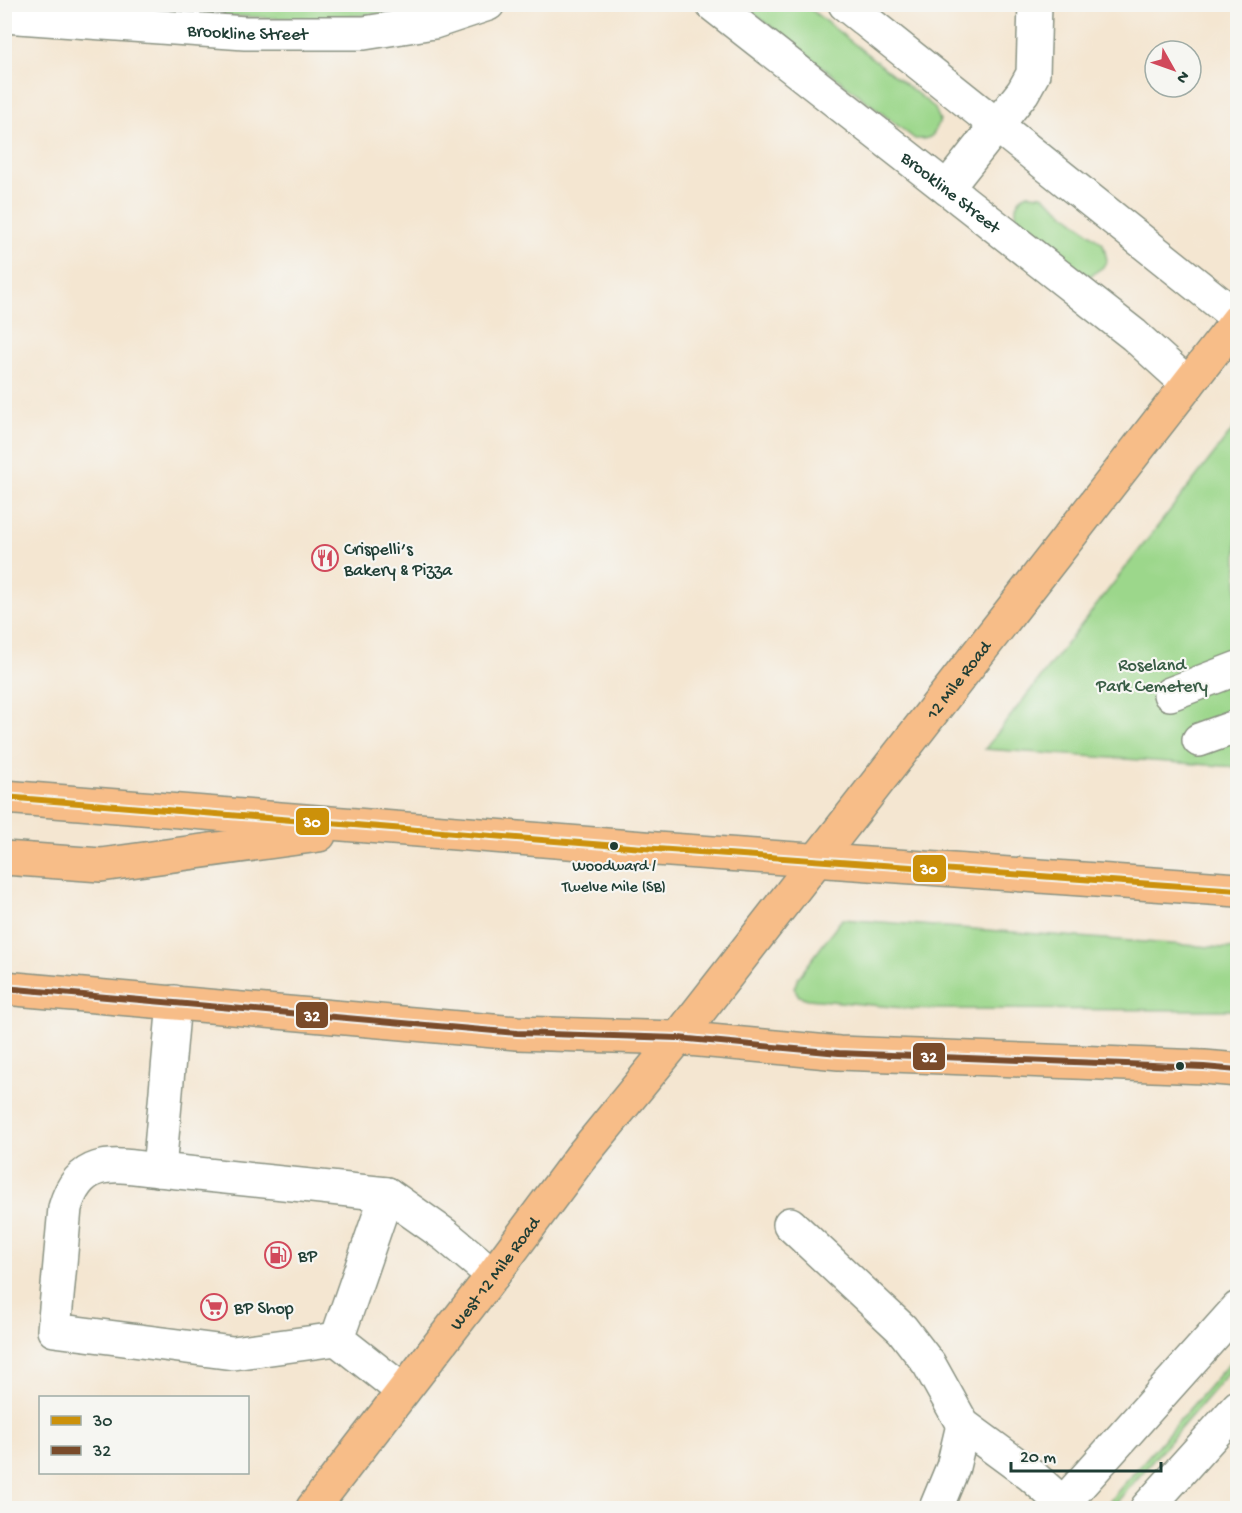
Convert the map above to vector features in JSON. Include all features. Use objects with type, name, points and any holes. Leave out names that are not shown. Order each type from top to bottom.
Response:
[{"type":"main road","name":"12 Mile Road","points":[[678,1038],[1238,319]]},
{"type":"main road","points":[[4,797],[656,849],[1238,890]]},
{"type":"main road","points":[[4,858],[101,866],[386,826]]},
{"type":"main road","points":[[4,988],[517,1033],[678,1038],[839,1053],[1238,1070]]},
{"type":"main road","name":"West 12 Mile Road","points":[[313,1509],[580,1158],[678,1038]]},
{"type":"street","name":"Brookline Street","points":[[4,16],[244,33],[364,33],[434,22],[488,4]]},
{"type":"street","name":"Brookline Street","points":[[712,4],[1134,335],[1188,384]]},
{"type":"street","points":[[845,4],[994,126],[1238,319]]},
{"type":"street","points":[[947,189],[994,126],[1023,92],[1033,74],[1035,4]]},
{"type":"street","points":[[1170,694],[1238,668]]},
{"type":"street","points":[[1199,740],[1238,726]]},
{"type":"street","points":[[159,1170],[174,1002]]},
{"type":"street","points":[[403,1391],[337,1339],[233,1353],[54,1330],[65,1208],[69,1192],[78,1179],[108,1164],[387,1194],[445,1235],[493,1275]]},
{"type":"street","points":[[337,1339],[387,1194]]},
{"type":"street","points":[[790,1224],[902,1329],[929,1364],[963,1425],[1031,1475],[1064,1507],[1238,1308]]},
{"type":"street","points":[[1147,1509],[1238,1407]]},
{"type":"street","points":[[936,1509],[953,1467],[963,1425]]},
{"type":"green space","points":[[102,5],[427,5],[387,13],[347,17],[265,18]]},
{"type":"green space","points":[[743,5],[805,5],[934,107],[940,120],[932,136],[915,139]]},
{"type":"green space","points":[[1028,194],[1042,195],[1103,244],[1107,260],[1103,267],[1090,276],[1079,271],[1019,225],[1016,216],[1017,203]]},
{"type":"green space","name":"Roseland Park Cemetery","points":[[1237,424],[1237,767],[985,749]]},
{"type":"green space","points":[[842,919],[1237,949],[1237,1010],[914,1009],[808,999],[799,996],[794,988],[798,978]]},
{"type":"green space","points":[[1237,1354],[1237,1363],[1116,1503],[1110,1505],[1112,1498]]},
{"type":"transit line","name":"30","points":[[4,797],[656,849],[1238,890]]},
{"type":"transit line","name":"32","points":[[4,988],[517,1033],[678,1038],[839,1053],[1238,1070]]},
{"type":"place","name":"Crispelli’s Bakery & Pizza","points":[[325,558]]},
{"type":"place","name":"Woodward / Twelve Mile (SB)","points":[[614,846]]},
{"type":"place","name":"BP","points":[[278,1255]]},
{"type":"place","name":"BP Shop","points":[[214,1307]]}]
